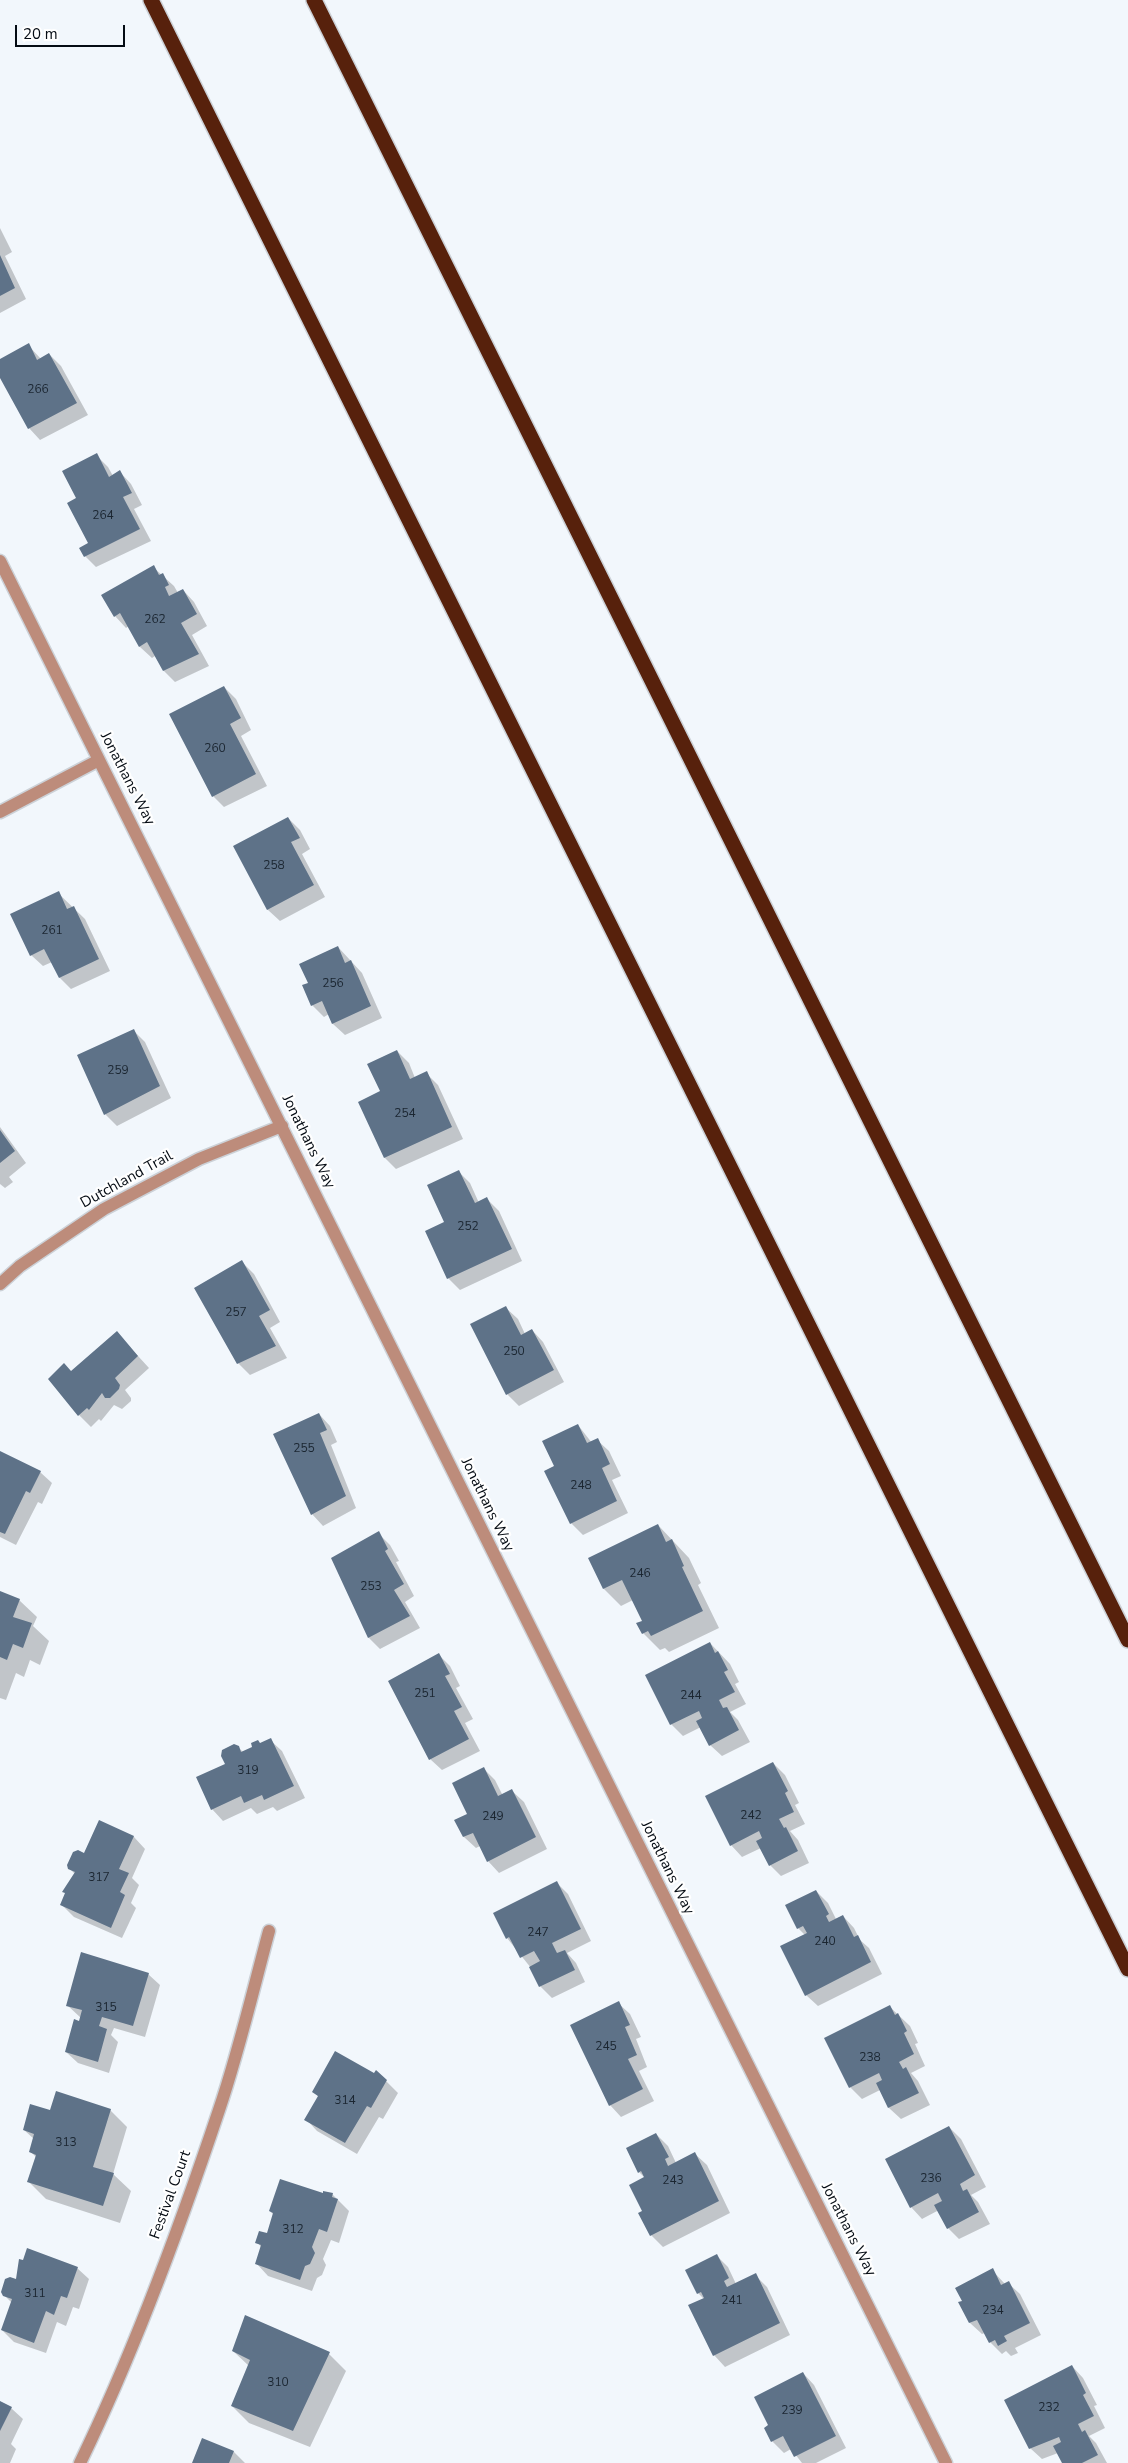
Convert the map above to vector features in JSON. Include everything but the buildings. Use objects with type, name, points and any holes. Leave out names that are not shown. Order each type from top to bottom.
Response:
[{"type":"highway","points":[[151,0],[1128,1968]]},
{"type":"highway","points":[[314,0],[1128,1640]]},
{"type":"street","name":"Jonathans Way","points":[[0,561],[946,2463]]},
{"type":"street","points":[[0,812],[99,760]]},
{"type":"street","name":"Dutchland Trail","points":[[0,1284],[20,1266],[104,1209],[199,1159],[282,1126]]},
{"type":"street","name":"Festival Court","points":[[80,2463],[97,2429],[154,2288],[220,2109],[269,1931]]}]
